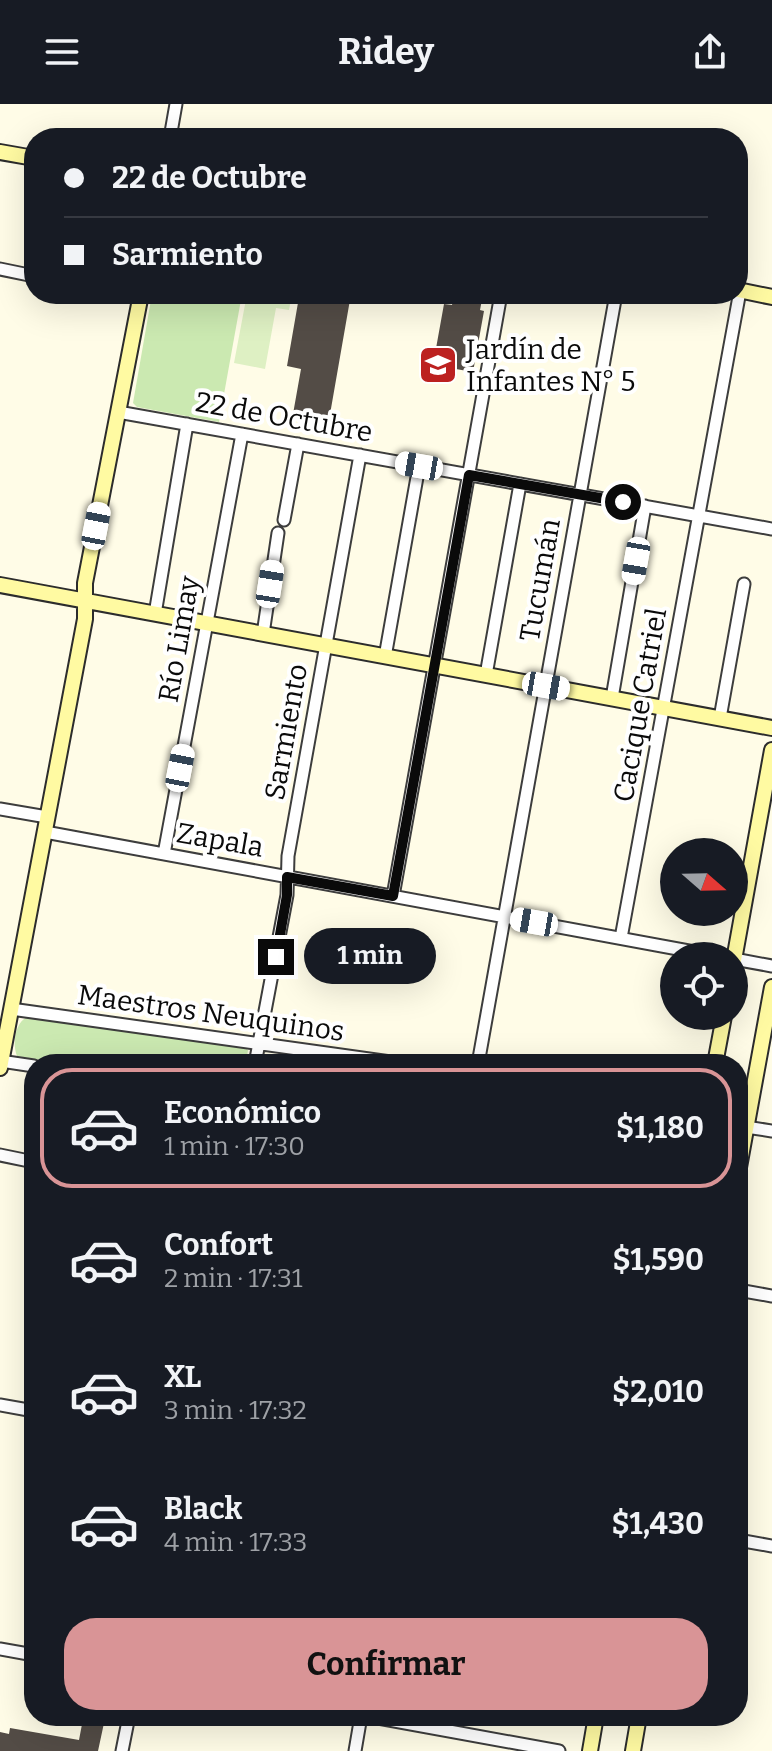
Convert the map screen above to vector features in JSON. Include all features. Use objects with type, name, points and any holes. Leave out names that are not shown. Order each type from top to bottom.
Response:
[{"type":"street","points":[[172,128],[176,104]]},
{"type":"street","points":[[0,152],[24,156]]},
{"type":"street","points":[[0,269],[24,274]]},
{"type":"street","points":[[748,292],[772,297]]},
{"type":"street","points":[[24,1065],[0,1063],[86,616],[85,583],[136,304]]},
{"type":"street","points":[[393,896],[499,304]]},
{"type":"street","name":"Tucumán","points":[[480,1054],[614,304]]},
{"type":"street","name":"Cacique Catriel","points":[[621,938],[737,304]]},
{"type":"street","name":"22 de Octubre","points":[[118,412],[772,529]]},
{"type":"street","points":[[155,614],[187,424]]},
{"type":"street","name":"Río Limay","points":[[164,854],[242,434]]},
{"type":"street","points":[[284,520],[298,444]]},
{"type":"street","name":"Sarmiento","points":[[257,1054],[287,895],[288,856],[360,455]]},
{"type":"street","points":[[385,657],[419,466]]},
{"type":"street","points":[[486,675],[520,484]]},
{"type":"street","points":[[612,698],[645,506]]},
{"type":"street","points":[[263,634],[278,533]]},
{"type":"street","points":[[720,718],[744,584]]},
{"type":"street","points":[[0,585],[772,728]]},
{"type":"street","points":[[737,942],[772,750]]},
{"type":"street","name":"Zapala","points":[[0,809],[164,854],[660,945]]},
{"type":"street","points":[[748,962],[772,966]]},
{"type":"street","points":[[748,1116],[772,987]]},
{"type":"street","name":"Maestros Neuquinos","points":[[11,1009],[332,1054]]},
{"type":"street","points":[[717,1054],[721,1030]]},
{"type":"street","points":[[748,1127],[772,1131]]},
{"type":"street","points":[[0,1155],[24,1160]]},
{"type":"street","points":[[748,1292],[772,1296]]},
{"type":"street","points":[[0,1405],[24,1409]]},
{"type":"street","points":[[748,1542],[772,1546]]},
{"type":"street","points":[[0,1649],[24,1653]]},
{"type":"street","points":[[122,1751],[127,1726]]},
{"type":"street","points":[[355,1751],[361,1726]]},
{"type":"street","points":[[420,1726],[559,1751]]},
{"type":"street","points":[[590,1751],[594,1726]]},
{"type":"street","points":[[633,1751],[637,1726]]},
{"type":"green space","points":[[150,304],[240,304],[219,422],[137,407],[133,403]]},
{"type":"green space","points":[[245,304],[290,304],[289,310],[276,308],[265,369],[234,363]]},
{"type":"green space","points":[[27,1017],[248,1050],[247,1054],[24,1054],[24,1057],[17,1056],[15,1046],[16,1034]]},
{"type":"building","points":[[298,304],[349,304],[329,420],[293,414],[301,369],[287,366]]},
{"type":"building","points":[[444,304],[481,304],[480,310],[484,311],[473,372],[433,365]]},
{"type":"building","points":[[82,1726],[103,1726],[98,1751],[0,1751],[0,1732],[9,1734],[10,1728],[79,1740]]},
{"type":"place","name":"Jardín de Infantes N° 5","points":[[438,365]]},
{"type":"route","points":[[276,957],[287,895],[287,877],[393,896],[469,475],[623,502]]}]
